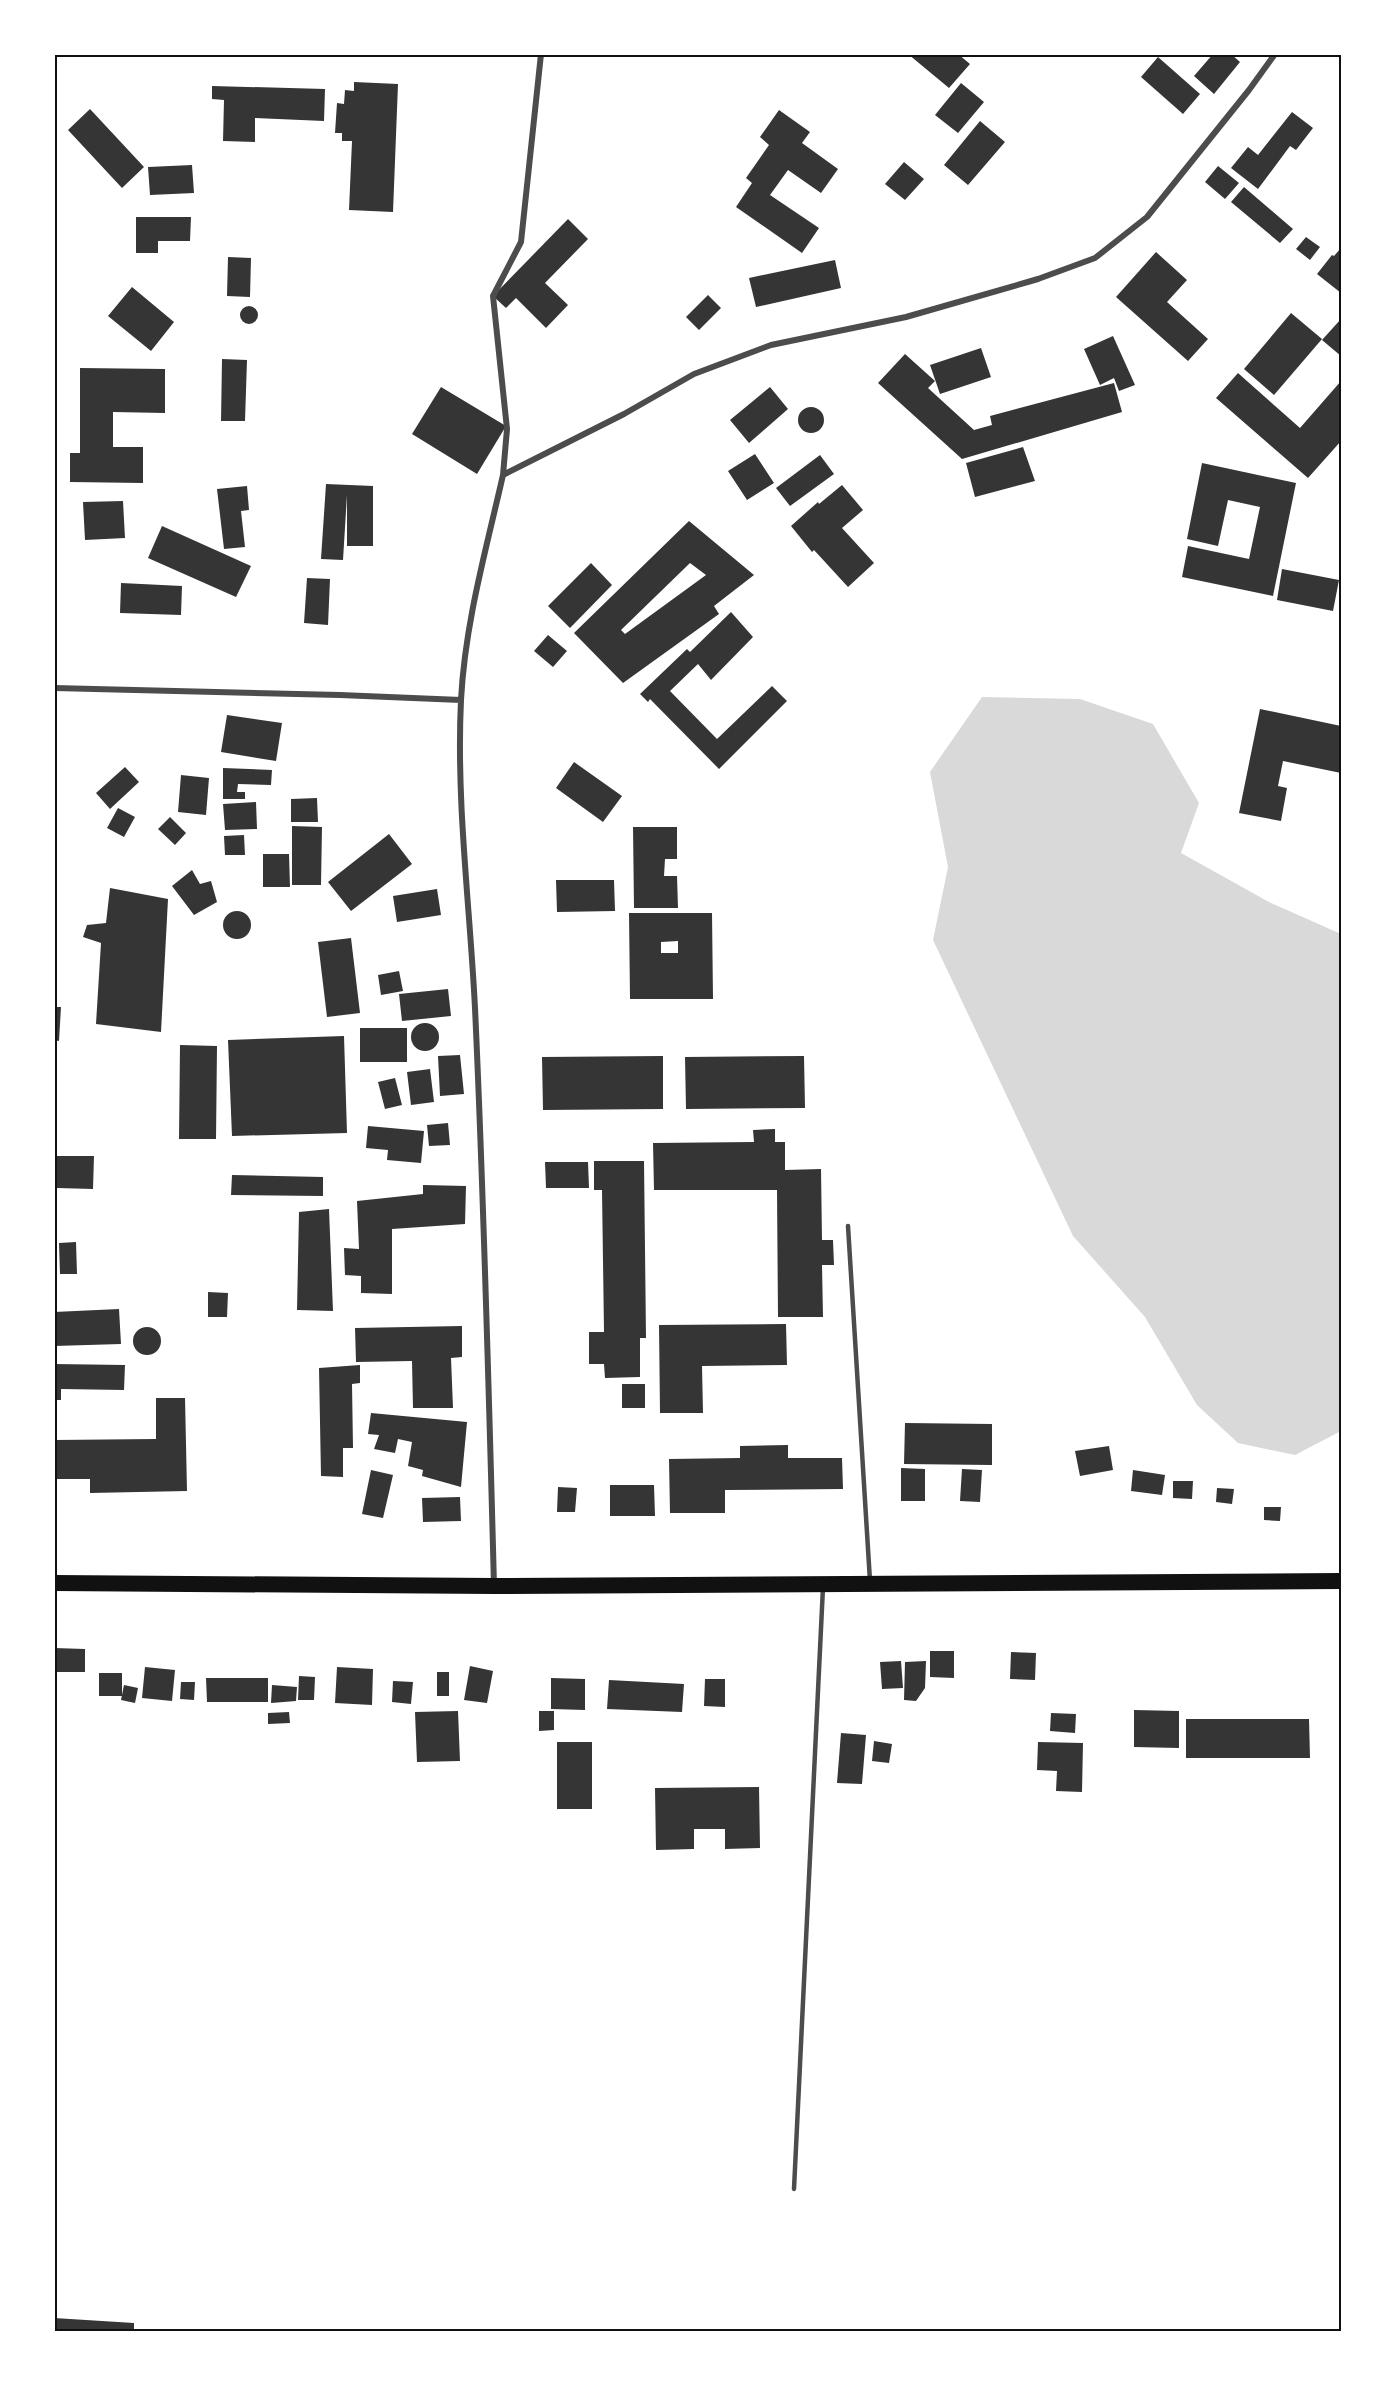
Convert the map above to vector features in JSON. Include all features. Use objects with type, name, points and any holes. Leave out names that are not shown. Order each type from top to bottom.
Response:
[{"type":"highway","points":[[54,1583],[494,1586],[1341,1581]]},
{"type":"street","points":[[494,1586],[485,1234],[473,959],[462,789],[461,700],[477,580],[486,553],[503,475],[507,429],[493,296],[521,242],[541,54]]},
{"type":"street","points":[[503,475],[624,414],[694,374],[771,345],[906,317],[1038,279],[1095,258],[1147,217],[1275,54]]},
{"type":"street","points":[[54,688],[340,694],[461,700]]},
{"type":"lane","points":[[848,1226],[870,1584]]},
{"type":"lane","points":[[794,2189],[824,1584]]},
{"type":"shaded area","points":[[982,697],[1080,699],[1153,724],[1199,803],[1181,853],[1269,902],[1341,934],[1341,1431],[1295,1455],[1238,1443],[1197,1405],[1145,1317],[1073,1236],[933,940],[948,867],[930,772]]},
{"type":"building","points":[[908,54],[958,54],[970,64],[949,88]]},
{"type":"building","points":[[1213,54],[1231,54],[1240,62],[1214,94],[1194,76]]},
{"type":"building","points":[[1158,57],[1200,94],[1183,114],[1141,77]]},
{"type":"building","points":[[354,82],[398,84],[393,212],[349,210],[352,141],[342,141],[342,133],[335,133],[337,103],[344,104],[345,90],[354,91]]},
{"type":"building","points":[[961,83],[984,102],[958,133],[935,115]]},
{"type":"building","points":[[212,86],[325,89],[324,121],[255,118],[255,142],[223,141],[224,100],[212,99]]},
{"type":"building","points":[[90,109],[144,167],[122,188],[68,130]]},
{"type":"building","points":[[779,110],[810,132],[802,143],[838,169],[821,193],[788,170],[770,195],[819,228],[802,253],[736,207],[752,183],[746,178],[769,145],[760,137]]},
{"type":"building","points":[[1292,112],[1313,128],[1296,150],[1290,146],[1258,189],[1231,168],[1248,147],[1258,155]]},
{"type":"building","points":[[980,121],[1005,142],[968,185],[944,165]]},
{"type":"building","points":[[904,162],[924,179],[905,200],[885,184]]},
{"type":"building","points":[[192,165],[194,193],[150,195],[148,167]]},
{"type":"building","points":[[1218,166],[1239,183],[1225,199],[1205,182]]},
{"type":"building","points":[[1244,187],[1293,229],[1280,243],[1231,202]]},
{"type":"building","points":[[136,217],[191,217],[190,241],[158,241],[158,253],[136,253]]},
{"type":"building","points":[[568,219],[588,239],[545,283],[568,305],[546,328],[516,298],[506,308],[493,296]]},
{"type":"building","points":[[1306,237],[1320,247],[1310,260],[1296,249]]},
{"type":"building","points":[[1341,248],[1341,293],[1317,274],[1332,255],[1334,256]]},
{"type":"building","points":[[1156,252],[1187,280],[1167,302],[1208,339],[1188,361],[1116,297]]},
{"type":"building","points":[[228,257],[251,258],[250,297],[227,296]]},
{"type":"building","points":[[835,260],[841,288],[756,307],[749,278]]},
{"type":"building","points":[[132,287],[174,322],[151,351],[108,316]]},
{"type":"building","points":[[708,295],[721,308],[699,330],[686,317]]},
{"type":"building","points":[[245,306],[253,306],[258,311],[256,322],[245,324],[240,319],[240,311]]},
{"type":"building","points":[[1291,313],[1322,339],[1274,395],[1244,369]]},
{"type":"building","points":[[1341,319],[1341,356],[1322,340]]},
{"type":"building","points":[[1113,336],[1135,385],[1119,391],[1114,378],[1100,385],[1084,349]]},
{"type":"building","points":[[981,348],[991,377],[940,394],[930,365]]},
{"type":"building","points":[[905,354],[935,381],[928,388],[974,430],[992,425],[990,416],[1114,383],[1122,412],[962,459],[878,383]]},
{"type":"building","points":[[222,359],[247,360],[245,421],[221,421]]},
{"type":"building","points":[[80,368],[165,369],[165,413],[113,412],[113,447],[143,447],[143,483],[70,482],[70,453],[80,453]]},
{"type":"building","points":[[1238,373],[1300,428],[1341,381],[1341,441],[1308,478],[1216,398]]},
{"type":"building","points":[[441,387],[506,426],[477,474],[412,434]]},
{"type":"building","points":[[770,387],[788,409],[749,443],[730,420]]},
{"type":"building","points":[[811,407],[820,411],[824,420],[820,429],[811,433],[802,429],[798,420],[802,411]]},
{"type":"building","points":[[1023,447],[1035,481],[975,497],[966,463]]},
{"type":"building","points":[[755,454],[774,483],[747,500],[728,471]]},
{"type":"building","points":[[820,455],[834,474],[790,506],[776,488]]},
{"type":"building","points":[[1202,463],[1296,483],[1273,596],[1182,577],[1188,546],[1249,559],[1260,507],[1228,500],[1218,546],[1187,539]]},
{"type":"building","points":[[326,484],[373,486],[373,546],[347,546],[347,495],[343,560],[321,559]]},
{"type":"building","points":[[842,485],[863,510],[842,528],[874,563],[848,587],[814,550],[812,552],[791,526]]},
{"type":"building","points":[[247,486],[249,510],[241,511],[245,547],[224,549],[217,489]]},
{"type":"building","points":[[123,501],[125,538],[85,540],[83,502]]},
{"type":"building","points":[[689,521],[754,575],[714,606],[719,614],[623,683],[574,633]],"holes":[[[690,563],[706,575],[625,634],[621,630]]]},
{"type":"building","points":[[162,526],[251,566],[236,597],[148,558]]},
{"type":"building","points":[[591,563],[612,585],[570,628],[548,606]]},
{"type":"building","points":[[1282,569],[1339,580],[1333,611],[1277,600]]},
{"type":"building","points":[[307,578],[330,579],[328,625],[304,623]]},
{"type":"building","points":[[121,583],[182,586],[181,615],[120,613]]},
{"type":"building","points":[[731,612],[753,637],[711,680],[698,664],[670,691],[717,739],[772,686],[787,701],[719,769],[650,699],[648,702],[640,694],[687,649],[690,652]]},
{"type":"building","points":[[548,635],[567,651],[553,667],[534,651]]},
{"type":"building","points":[[1260,709],[1341,726],[1341,773],[1283,761],[1278,786],[1287,788],[1281,821],[1239,813]]},
{"type":"building","points":[[227,715],[282,723],[276,761],[221,752]]},
{"type":"building","points":[[574,762],[622,796],[603,822],[556,788]]},
{"type":"building","points":[[125,767],[139,782],[110,809],[96,793]]},
{"type":"building","points":[[223,768],[272,770],[271,785],[238,784],[237,792],[245,792],[245,799],[223,799]]},
{"type":"building","points":[[181,775],[209,778],[206,815],[178,812]]},
{"type":"building","points":[[317,798],[318,822],[291,822],[291,799]]},
{"type":"building","points":[[256,802],[257,829],[225,830],[223,804]]},
{"type":"building","points":[[118,808],[135,817],[124,837],[107,828]]},
{"type":"building","points":[[170,817],[186,833],[175,845],[158,829]]},
{"type":"building","points":[[292,826],[322,827],[321,885],[292,885]]},
{"type":"building","points":[[633,827],[677,827],[677,859],[665,859],[664,876],[677,876],[678,908],[634,908]]},
{"type":"building","points":[[389,834],[412,864],[351,911],[328,882]]},
{"type":"building","points":[[244,835],[245,855],[225,855],[224,836]]},
{"type":"building","points":[[263,854],[289,854],[290,887],[263,887]]},
{"type":"building","points":[[192,870],[200,884],[211,881],[217,902],[194,915],[172,886]]},
{"type":"building","points":[[556,880],[614,880],[615,911],[557,912]]},
{"type":"building","points":[[110,888],[168,899],[161,1032],[96,1024],[101,943],[83,937],[87,925],[106,923]]},
{"type":"building","points":[[437,889],[441,915],[397,922],[393,896]]},
{"type":"building","points":[[237,911],[247,915],[251,925],[247,935],[237,939],[227,935],[223,925],[227,915]]},
{"type":"building","points":[[629,913],[712,913],[713,999],[630,999]],"holes":[[[678,941],[678,953],[661,953],[661,942]]]},
{"type":"building","points":[[351,938],[360,1013],[327,1017],[318,942]]},
{"type":"building","points":[[399,971],[403,991],[381,995],[378,975]]},
{"type":"building","points":[[448,989],[451,1016],[402,1021],[399,994]]},
{"type":"building","points":[[54,1007],[61,1007],[59,1041],[54,1040]]},
{"type":"building","points":[[425,1023],[435,1027],[439,1037],[435,1047],[425,1051],[415,1047],[411,1037],[415,1027]]},
{"type":"building","points":[[360,1028],[407,1028],[407,1062],[360,1062]]},
{"type":"building","points":[[344,1036],[347,1133],[232,1136],[228,1040]]},
{"type":"building","points":[[180,1045],[217,1046],[216,1139],[179,1139]]},
{"type":"building","points":[[460,1055],[464,1094],[440,1096],[438,1056]]},
{"type":"building","points":[[663,1056],[663,1109],[543,1110],[542,1057]]},
{"type":"building","points":[[804,1056],[805,1108],[686,1109],[685,1057]]},
{"type":"building","points":[[430,1069],[434,1102],[411,1105],[407,1072]]},
{"type":"building","points":[[395,1078],[402,1105],[385,1109],[378,1082]]},
{"type":"building","points":[[448,1123],[450,1145],[429,1146],[427,1125]]},
{"type":"building","points":[[368,1126],[424,1131],[421,1163],[387,1160],[388,1150],[366,1148]]},
{"type":"building","points":[[775,1129],[775,1142],[785,1142],[785,1170],[821,1169],[822,1240],[833,1240],[834,1265],[822,1265],[823,1317],[778,1317],[777,1190],[654,1190],[653,1143],[754,1142],[753,1130]]},
{"type":"building","points":[[54,1156],[94,1156],[93,1189],[57,1188],[56,1207]]},
{"type":"building","points":[[594,1161],[644,1161],[646,1338],[640,1338],[640,1377],[605,1378],[604,1364],[589,1364],[589,1332],[604,1332],[602,1190],[594,1190]]},
{"type":"building","points":[[545,1162],[588,1162],[589,1188],[546,1188]]},
{"type":"building","points":[[232,1175],[323,1177],[323,1196],[231,1195]]},
{"type":"building","points":[[423,1185],[466,1186],[465,1224],[392,1229],[392,1294],[361,1293],[361,1276],[345,1275],[344,1248],[359,1249],[357,1201],[423,1194]]},
{"type":"building","points":[[329,1209],[333,1311],[297,1310],[299,1212]]},
{"type":"building","points":[[76,1242],[77,1274],[60,1274],[59,1243]]},
{"type":"building","points":[[208,1292],[228,1293],[227,1317],[208,1317]]},
{"type":"building","points":[[119,1309],[121,1344],[54,1346],[54,1312]]},
{"type":"building","points":[[786,1324],[787,1365],[702,1366],[703,1413],[660,1413],[659,1325]]},
{"type":"building","points":[[462,1326],[462,1357],[451,1358],[453,1408],[413,1408],[412,1361],[356,1362],[355,1328]]},
{"type":"building","points":[[147,1327],[157,1331],[161,1341],[157,1351],[147,1355],[137,1351],[133,1341],[137,1331]]},
{"type":"building","points":[[54,1364],[125,1365],[124,1390],[61,1389],[61,1400],[54,1400]]},
{"type":"building","points":[[360,1365],[360,1383],[352,1384],[353,1448],[343,1448],[343,1477],[321,1476],[319,1368]]},
{"type":"building","points":[[622,1384],[645,1384],[645,1408],[622,1408]]},
{"type":"building","points":[[156,1398],[185,1398],[187,1491],[90,1493],[90,1479],[54,1479],[54,1440],[156,1439]]},
{"type":"building","points":[[371,1413],[467,1422],[461,1487],[422,1476],[423,1470],[408,1466],[412,1442],[398,1439],[395,1453],[374,1449],[379,1435],[368,1434]]},
{"type":"building","points":[[905,1423],[992,1424],[992,1465],[904,1464]]},
{"type":"building","points":[[788,1445],[788,1458],[842,1458],[843,1489],[725,1490],[725,1513],[670,1513],[669,1459],[740,1458],[740,1446]]},
{"type":"building","points":[[1109,1446],[1113,1470],[1080,1476],[1075,1451]]},
{"type":"building","points":[[901,1468],[925,1469],[925,1501],[901,1501]]},
{"type":"building","points":[[962,1469],[982,1470],[980,1502],[960,1501]]},
{"type":"building","points":[[371,1470],[393,1475],[383,1518],[362,1514]]},
{"type":"building","points":[[1133,1470],[1165,1475],[1162,1495],[1131,1491]]},
{"type":"building","points":[[1173,1481],[1193,1481],[1192,1499],[1173,1498]]},
{"type":"building","points":[[610,1485],[654,1485],[655,1516],[610,1516]]},
{"type":"building","points":[[558,1487],[577,1488],[575,1512],[557,1512]]},
{"type":"building","points":[[1217,1488],[1234,1489],[1232,1504],[1216,1502]]},
{"type":"building","points":[[460,1497],[461,1521],[423,1522],[422,1498]]},
{"type":"building","points":[[1264,1507],[1281,1507],[1280,1521],[1264,1520]]},
{"type":"building","points":[[54,1648],[85,1649],[85,1672],[54,1672]]},
{"type":"building","points":[[930,1651],[954,1651],[954,1678],[930,1677]]},
{"type":"building","points":[[1011,1652],[1036,1653],[1035,1680],[1010,1679]]},
{"type":"building","points":[[901,1661],[903,1688],[882,1689],[880,1662]]},
{"type":"building","points":[[926,1661],[925,1688],[916,1701],[904,1700],[905,1662]]},
{"type":"building","points":[[470,1666],[493,1671],[487,1703],[464,1700]]},
{"type":"building","points":[[145,1667],[175,1670],[172,1701],[142,1698]]},
{"type":"building","points":[[337,1667],[373,1669],[372,1705],[335,1703]]},
{"type":"building","points":[[437,1672],[449,1672],[449,1696],[437,1696]]},
{"type":"building","points":[[99,1673],[122,1673],[122,1696],[99,1696]]},
{"type":"building","points":[[299,1676],[315,1677],[314,1700],[298,1700]]},
{"type":"building","points":[[206,1678],[268,1678],[268,1702],[207,1702]]},
{"type":"building","points":[[551,1678],[585,1679],[585,1710],[551,1709]]},
{"type":"building","points":[[705,1679],[725,1679],[725,1707],[704,1706]]},
{"type":"building","points":[[609,1680],[684,1684],[682,1712],[607,1709]]},
{"type":"building","points":[[393,1681],[413,1682],[411,1704],[392,1702]]},
{"type":"building","points":[[181,1682],[195,1682],[194,1700],[180,1699]]},
{"type":"building","points":[[124,1685],[138,1688],[135,1703],[121,1700]]},
{"type":"building","points":[[272,1685],[297,1687],[296,1701],[271,1703]]},
{"type":"building","points":[[1134,1710],[1179,1711],[1179,1748],[1134,1747]]},
{"type":"building","points":[[458,1711],[460,1761],[417,1762],[415,1712]]},
{"type":"building","points":[[539,1711],[554,1711],[554,1730],[539,1731]]},
{"type":"building","points":[[289,1712],[290,1723],[268,1724],[268,1713]]},
{"type":"building","points":[[1051,1713],[1076,1714],[1075,1733],[1050,1731]]},
{"type":"building","points":[[1186,1719],[1309,1719],[1310,1758],[1186,1758]]},
{"type":"building","points":[[841,1733],[866,1735],[862,1784],[837,1783]]},
{"type":"building","points":[[874,1741],[892,1744],[889,1763],[872,1761]]},
{"type":"building","points":[[557,1742],[592,1742],[592,1809],[557,1809]]},
{"type":"building","points":[[1038,1742],[1083,1743],[1082,1792],[1056,1791],[1057,1771],[1037,1770]]},
{"type":"building","points":[[759,1787],[760,1848],[725,1849],[725,1829],[694,1829],[694,1849],[656,1850],[655,1788]]},
{"type":"building","points":[[54,2318],[134,2323],[134,2331],[54,2331]]}]
